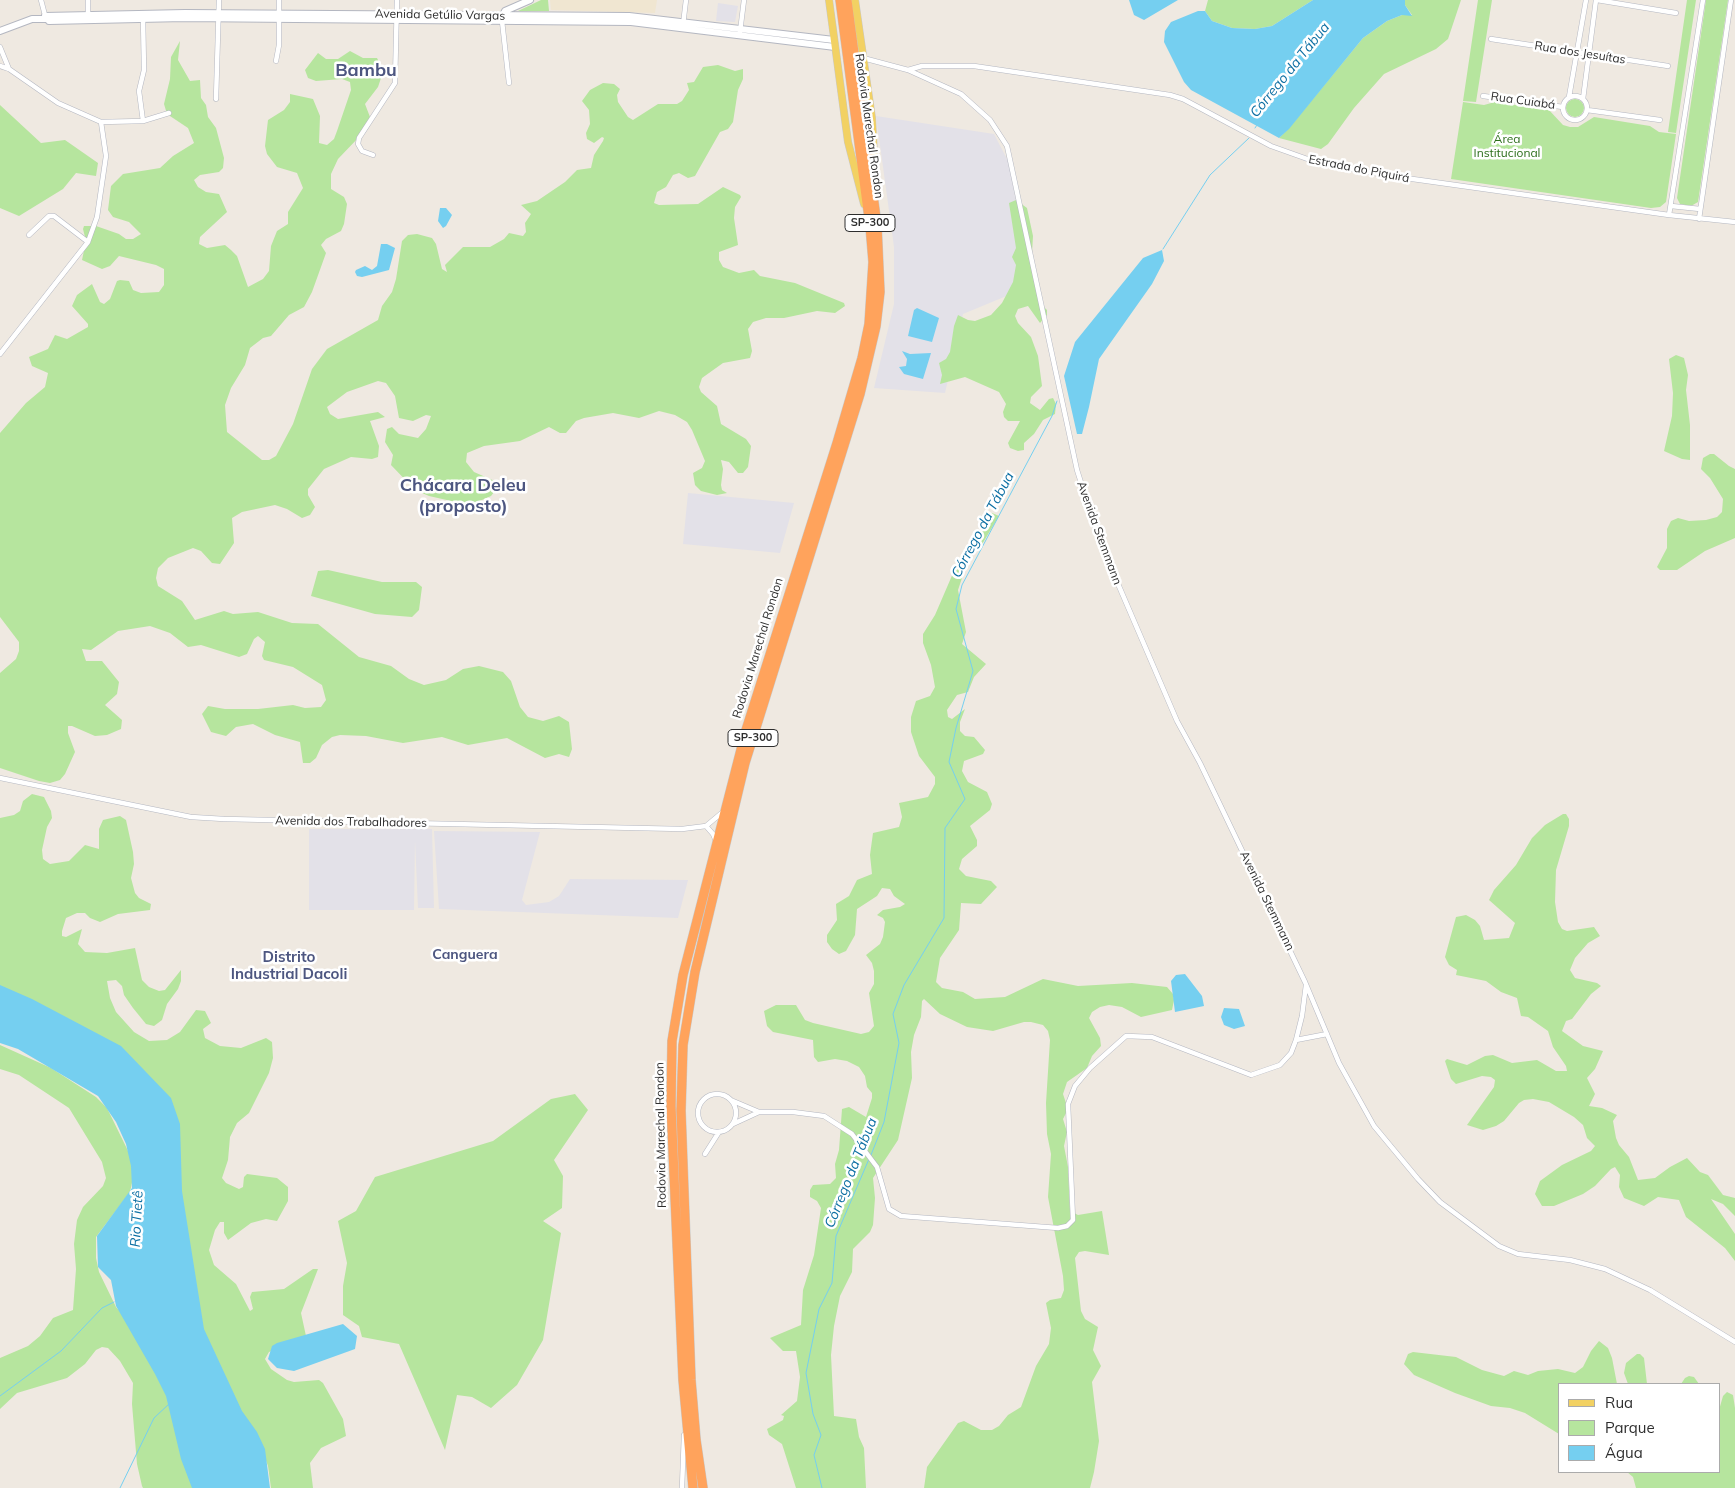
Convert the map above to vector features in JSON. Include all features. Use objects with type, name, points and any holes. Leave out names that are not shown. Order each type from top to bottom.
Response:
[{"type":"highway","name":"Rodovia Marechal Rondon","points":[[693,1488],[684,1406],[670,1071],[677,1007],[683,975],[746,730],[862,358],[872,293],[874,225],[840,0]]},
{"type":"highway","name":"Rodovia Marechal Rondon","points":[[703,1488],[696,1440],[691,1380],[681,1073],[686,1025],[695,972],[746,763],[869,360],[880,292],[874,225],[847,0]]},
{"type":"main road","points":[[829,0],[848,142],[874,225]]},
{"type":"main road","points":[[855,0],[875,151],[874,225]]},
{"type":"street","points":[[41,0],[47,18]]},
{"type":"street","points":[[88,0],[88,17]]},
{"type":"street","points":[[216,99],[220,0]]},
{"type":"street","points":[[276,61],[279,45],[279,0]]},
{"type":"street","points":[[373,155],[359,147],[359,138],[396,83],[397,0]]},
{"type":"street","points":[[509,83],[502,18],[505,11],[530,0]]},
{"type":"street","points":[[683,26],[686,0]]},
{"type":"street","points":[[740,32],[744,0]]},
{"type":"street","points":[[1586,0],[1569,98],[1563,106],[1564,114],[1573,120],[1583,117],[1587,110],[1583,99],[1597,0],[1676,13]]},
{"type":"street","points":[[1669,215],[1703,0]]},
{"type":"street","points":[[1699,219],[1731,0]]},
{"type":"street","points":[[143,16],[144,70],[139,91],[143,121]]},
{"type":"street","name":"Avenida Getúlio Vargas","points":[[0,31],[32,19],[88,17],[502,18],[629,16],[683,26],[834,44]]},
{"type":"street","name":"Rua dos Jesuítas","points":[[1491,39],[1668,66]]},
{"type":"street","points":[[0,47],[9,69]]},
{"type":"street","name":"Avenida Stemmann","points":[[863,58],[908,70],[961,94],[990,120],[1007,146],[1076,470],[1087,508],[1176,721],[1200,763],[1306,984],[1339,1063],[1374,1126],[1418,1179],[1461,1219],[1500,1246],[1518,1254],[1570,1260],[1605,1269],[1650,1290],[1735,1342]]},
{"type":"street","points":[[0,66],[9,69],[58,103],[101,122],[143,121],[169,113]]},
{"type":"street","name":"Estrada do Piquirá","points":[[908,70],[922,66],[974,66],[1170,95],[1184,99],[1271,146],[1313,161],[1384,175],[1669,215],[1735,222]]},
{"type":"street","name":"Rua Cuiabá","points":[[1483,96],[1563,106]]},
{"type":"street","points":[[1569,98],[1576,96],[1583,99]]},
{"type":"street","points":[[1587,110],[1660,120]]},
{"type":"street","points":[[0,354],[88,242],[97,217],[106,156],[101,122]]},
{"type":"street","points":[[1671,206],[1700,209]]},
{"type":"street","points":[[30,235],[49,216],[54,216],[88,242]]},
{"type":"street","name":"Avenida dos Trabalhadores","points":[[0,778],[191,817],[682,829],[706,826]]},
{"type":"street","points":[[716,844],[713,834],[706,826],[725,810]]},
{"type":"street","points":[[759,1112],[719,1132],[707,1130],[703,1126],[698,1113],[699,1107],[708,1097],[720,1094],[759,1112],[793,1112],[824,1116],[852,1134],[877,1167],[889,1209],[901,1216],[1058,1228],[1067,1226],[1073,1220],[1068,1104],[1075,1086],[1090,1068],[1126,1036],[1152,1037],[1252,1075],[1280,1065],[1291,1053],[1296,1040],[1302,1016],[1306,984]]},
{"type":"street","points":[[1296,1040],[1327,1034]]},
{"type":"street","points":[[732,1101],[736,1112],[733,1124]]},
{"type":"street","points":[[705,1154],[719,1132]]},
{"type":"street","points":[[682,1488],[684,1406]]},
{"type":"shaded area","points":[[550,0],[657,0],[655,13],[551,10]]},
{"type":"shaded area","points":[[718,3],[738,6],[735,22],[716,21]]},
{"type":"shaded area","points":[[876,116],[994,134],[1008,161],[1033,285],[963,314],[945,393],[874,388],[894,304],[894,247]]},
{"type":"shaded area","points":[[688,493],[794,503],[780,553],[683,544]]},
{"type":"shaded area","points":[[309,829],[432,829],[434,908],[418,908],[415,841],[414,910],[309,910]]},
{"type":"shaded area","points":[[434,831],[540,832],[522,900],[526,905],[549,902],[559,896],[570,879],[688,880],[678,918],[439,909]]},
{"type":"green space","points":[[541,0],[548,0],[549,11],[518,11]]},
{"type":"green space","points":[[1208,0],[1313,0],[1272,26],[1255,29],[1232,28],[1212,21],[1205,11]]},
{"type":"green space","points":[[1405,0],[1461,0],[1448,39],[1436,49],[1384,74],[1354,108],[1328,144],[1321,149],[1279,138],[1363,38],[1387,21],[1402,15],[1412,15],[1405,5]]},
{"type":"green space","points":[[1478,0],[1492,0],[1476,102],[1463,101]]},
{"type":"green space","points":[[1687,0],[1696,0],[1676,133],[1668,132]]},
{"type":"green space","points":[[1706,0],[1728,0],[1698,202],[1691,206],[1680,204],[1677,198]]},
{"type":"green space","points":[[180,41],[178,60],[190,81],[200,80],[201,98],[206,105],[208,117],[216,128],[224,158],[223,168],[219,172],[200,175],[194,180],[198,187],[206,192],[219,194],[227,212],[200,237],[199,244],[207,248],[225,245],[231,250],[237,256],[248,287],[263,279],[269,271],[271,246],[277,231],[288,224],[288,212],[303,188],[297,173],[277,167],[267,154],[265,146],[268,120],[284,110],[290,102],[290,94],[313,99],[320,116],[319,143],[327,145],[334,139],[337,131],[351,90],[350,82],[342,79],[316,81],[308,78],[305,70],[318,53],[326,59],[338,59],[350,51],[363,58],[377,58],[382,68],[378,87],[365,104],[370,117],[360,136],[338,159],[331,174],[331,189],[344,197],[347,204],[341,231],[326,239],[321,245],[326,253],[312,292],[304,307],[289,315],[271,336],[263,338],[250,348],[245,365],[231,388],[225,405],[227,432],[262,460],[269,460],[276,456],[293,424],[312,369],[327,349],[378,320],[382,306],[392,292],[402,241],[408,235],[417,234],[432,238],[436,244],[442,269],[447,272],[445,265],[463,247],[490,247],[504,239],[509,233],[523,236],[526,232],[525,223],[531,214],[521,205],[537,201],[565,182],[577,170],[591,168],[594,155],[604,138],[602,137],[594,143],[587,139],[586,133],[590,124],[589,110],[582,101],[590,90],[603,83],[614,84],[620,89],[617,95],[618,102],[628,117],[633,120],[658,104],[677,104],[682,101],[689,90],[687,83],[694,82],[703,67],[718,65],[735,71],[743,69],[743,79],[738,90],[733,122],[728,129],[720,132],[695,176],[688,178],[679,173],[673,175],[666,187],[657,192],[654,203],[659,205],[698,204],[723,187],[740,195],[741,197],[735,207],[734,218],[738,245],[719,252],[719,260],[723,267],[739,273],[754,270],[760,276],[795,283],[844,303],[845,306],[835,313],[817,311],[784,318],[766,318],[753,322],[748,329],[752,351],[750,358],[723,363],[702,378],[699,387],[701,392],[717,406],[721,424],[746,439],[751,446],[748,467],[743,473],[738,473],[729,462],[721,460],[723,469],[721,485],[722,490],[727,493],[717,495],[701,491],[695,485],[693,473],[702,468],[705,461],[692,430],[687,422],[675,415],[659,411],[639,418],[613,413],[584,418],[576,421],[566,433],[560,433],[549,427],[520,441],[484,446],[467,453],[466,462],[474,472],[497,482],[498,487],[491,496],[475,503],[460,503],[429,496],[415,490],[391,465],[393,455],[385,442],[387,429],[392,427],[399,434],[418,438],[426,429],[431,416],[426,415],[413,421],[399,418],[395,396],[386,383],[378,381],[347,392],[327,407],[330,414],[338,419],[378,412],[385,417],[370,421],[379,446],[378,457],[372,459],[351,457],[324,469],[308,489],[308,495],[315,507],[310,515],[302,518],[287,509],[275,505],[242,512],[232,518],[234,543],[220,564],[212,563],[201,551],[193,548],[168,558],[158,568],[156,578],[158,586],[182,601],[195,620],[224,611],[233,614],[258,612],[292,623],[318,624],[359,657],[391,666],[409,679],[424,685],[446,680],[463,669],[479,666],[503,672],[511,681],[520,707],[528,717],[543,721],[559,716],[569,722],[572,749],[569,757],[559,754],[545,758],[507,738],[468,745],[442,737],[403,743],[366,736],[340,735],[332,737],[322,745],[316,758],[310,763],[303,763],[300,742],[275,735],[253,724],[236,727],[226,736],[211,732],[202,714],[208,706],[225,709],[258,709],[293,705],[305,708],[321,707],[326,700],[322,685],[293,667],[264,660],[262,656],[265,642],[258,636],[254,639],[247,654],[239,657],[201,645],[188,647],[170,633],[150,626],[118,631],[91,650],[82,649],[86,661],[102,661],[119,682],[117,694],[105,705],[122,720],[121,729],[107,735],[95,736],[68,726],[68,733],[75,752],[65,774],[60,780],[50,783],[39,781],[0,768],[0,673],[16,659],[19,651],[19,642],[0,617],[0,433],[26,403],[45,387],[48,373],[32,366],[29,357],[48,349],[55,335],[67,339],[88,327],[88,324],[72,306],[77,295],[92,284],[100,302],[104,304],[110,299],[117,281],[120,280],[129,281],[133,290],[141,293],[159,292],[164,285],[164,269],[156,265],[119,256],[110,266],[102,269],[82,260],[86,241],[83,229],[84,226],[96,226],[119,234],[126,239],[133,239],[141,234],[129,222],[113,217],[108,210],[111,186],[123,174],[160,168],[173,156],[194,143],[188,128],[167,114],[164,104],[170,79],[171,57]]},
{"type":"green space","points":[[1571,99],[1579,99],[1584,104],[1582,115],[1571,117],[1566,112],[1566,104]]},
{"type":"green space","name":"Área Institucional","points":[[1463,102],[1484,105],[1495,102],[1549,110],[1563,125],[1570,127],[1578,127],[1594,117],[1650,126],[1659,132],[1676,134],[1666,202],[1660,207],[1651,208],[1451,179]]},
{"type":"green space","points":[[0,105],[41,143],[65,140],[98,163],[96,176],[76,173],[63,189],[19,216],[0,208]]},
{"type":"green space","points":[[1016,200],[1027,208],[1033,236],[1032,253],[1042,305],[1047,310],[1047,315],[1040,323],[1028,306],[1018,309],[1015,316],[1018,323],[1031,337],[1038,356],[1042,386],[1031,397],[1030,403],[1040,410],[1049,399],[1053,398],[1056,404],[1055,414],[1043,420],[1034,434],[1024,443],[1024,450],[1018,451],[1010,448],[1008,443],[1020,421],[1008,421],[1004,417],[1003,412],[1006,404],[999,392],[965,377],[940,384],[942,375],[939,363],[946,359],[950,352],[954,326],[958,315],[975,321],[991,315],[1002,303],[1013,282],[1016,265],[1012,257],[1016,248],[1009,203]]},
{"type":"green space","points":[[1676,355],[1684,358],[1688,375],[1686,390],[1690,425],[1690,460],[1682,459],[1664,451],[1672,416],[1673,393],[1669,359]]},
{"type":"green space","points":[[1714,454],[1735,469],[1735,538],[1705,551],[1677,570],[1660,570],[1657,567],[1667,548],[1667,529],[1671,521],[1678,518],[1689,521],[1706,520],[1717,517],[1722,512],[1723,499],[1710,478],[1701,469],[1703,458]]},
{"type":"green space","points":[[992,513],[999,516],[981,546],[968,560],[958,590],[966,632],[962,644],[986,664],[974,677],[968,692],[957,695],[947,710],[948,717],[952,719],[965,709],[960,722],[960,731],[965,736],[974,737],[985,750],[983,754],[964,761],[962,771],[968,782],[987,792],[992,804],[990,810],[970,826],[977,840],[977,846],[962,859],[959,869],[966,876],[991,881],[997,887],[981,904],[961,903],[959,930],[940,958],[936,982],[942,988],[963,992],[975,999],[1005,997],[1043,979],[1078,986],[1132,983],[1167,987],[1173,994],[1174,1000],[1172,1010],[1141,1017],[1122,1007],[1109,1005],[1100,1007],[1092,1012],[1089,1018],[1100,1038],[1101,1046],[1092,1056],[1087,1068],[1067,1082],[1063,1094],[1068,1109],[1063,1119],[1067,1132],[1064,1146],[1068,1167],[1070,1211],[1078,1215],[1102,1211],[1109,1255],[1085,1251],[1079,1252],[1075,1258],[1081,1311],[1085,1319],[1098,1327],[1093,1350],[1101,1366],[1092,1382],[1099,1441],[1094,1472],[1090,1488],[924,1488],[927,1467],[958,1423],[964,1421],[981,1430],[992,1430],[999,1426],[1008,1415],[1021,1407],[1036,1366],[1049,1344],[1051,1328],[1046,1303],[1050,1300],[1061,1298],[1064,1290],[1048,1197],[1051,1154],[1047,1134],[1046,1103],[1050,1040],[1048,1031],[1043,1025],[1031,1022],[1024,1022],[993,1031],[967,1027],[940,1014],[924,999],[922,1001],[921,1017],[914,1035],[911,1052],[912,1078],[898,1140],[873,1178],[875,1198],[873,1225],[870,1232],[853,1249],[852,1272],[840,1296],[834,1326],[831,1355],[834,1416],[856,1419],[859,1437],[864,1448],[866,1488],[796,1488],[782,1444],[769,1435],[767,1429],[783,1420],[784,1416],[781,1415],[797,1401],[800,1377],[796,1351],[783,1351],[770,1338],[801,1325],[803,1290],[814,1255],[821,1208],[817,1201],[810,1197],[810,1190],[813,1185],[830,1184],[836,1178],[835,1164],[839,1150],[842,1109],[849,1107],[866,1117],[872,1093],[867,1087],[865,1076],[859,1067],[847,1061],[835,1059],[818,1062],[814,1057],[813,1040],[773,1032],[767,1026],[764,1011],[776,1005],[796,1005],[805,1020],[813,1023],[861,1034],[869,1032],[874,1026],[869,993],[874,984],[874,971],[872,963],[866,955],[880,944],[883,937],[885,922],[883,918],[877,915],[883,910],[900,907],[905,904],[894,896],[890,889],[882,888],[877,896],[857,909],[855,935],[846,951],[839,954],[832,949],[827,942],[827,935],[837,920],[836,904],[849,896],[857,880],[872,874],[870,855],[873,833],[899,827],[902,817],[899,803],[928,797],[935,784],[935,777],[919,756],[911,732],[911,717],[916,701],[930,696],[935,687],[931,665],[923,643],[923,634],[935,615],[960,557],[982,531],[988,514]]},
{"type":"green space","points":[[328,570],[382,582],[416,582],[422,587],[419,610],[412,617],[375,614],[311,596],[318,571]]},
{"type":"green space","points":[[32,794],[44,797],[51,811],[52,818],[47,827],[42,850],[43,859],[50,864],[69,861],[85,845],[99,849],[99,829],[103,820],[120,816],[126,820],[133,852],[134,864],[131,878],[135,893],[139,898],[151,904],[150,910],[118,914],[100,922],[90,918],[85,913],[77,913],[66,918],[62,936],[66,937],[82,929],[78,944],[85,952],[107,953],[135,948],[142,980],[149,987],[159,991],[165,990],[181,970],[181,981],[178,989],[167,1004],[162,1020],[154,1026],[146,1024],[124,995],[122,986],[116,980],[107,981],[110,998],[116,1012],[134,1032],[149,1041],[167,1040],[180,1032],[196,1010],[205,1011],[211,1023],[203,1029],[205,1038],[220,1046],[241,1048],[266,1038],[272,1042],[273,1058],[269,1073],[249,1113],[237,1123],[230,1137],[228,1160],[222,1178],[226,1183],[239,1189],[243,1187],[244,1177],[247,1174],[277,1178],[288,1187],[288,1201],[277,1221],[266,1219],[251,1223],[228,1240],[224,1233],[224,1222],[220,1222],[215,1230],[209,1250],[214,1265],[236,1284],[250,1311],[253,1309],[250,1297],[252,1292],[284,1289],[313,1269],[318,1269],[301,1313],[306,1336],[269,1352],[265,1359],[271,1369],[287,1380],[294,1382],[319,1380],[323,1383],[343,1419],[346,1436],[321,1448],[310,1463],[313,1488],[271,1488],[268,1466],[262,1450],[202,1344],[172,1169],[0,989],[0,818],[14,815],[20,811],[23,801]]},
{"type":"green space","points":[[1566,814],[1569,819],[1569,826],[1556,870],[1555,902],[1558,922],[1562,929],[1567,931],[1594,927],[1600,936],[1588,943],[1575,958],[1570,970],[1575,978],[1597,983],[1601,986],[1591,994],[1572,1019],[1566,1021],[1562,1031],[1583,1046],[1603,1051],[1595,1069],[1587,1078],[1595,1094],[1589,1106],[1602,1108],[1617,1115],[1613,1121],[1616,1138],[1629,1157],[1638,1180],[1655,1178],[1687,1158],[1700,1172],[1708,1175],[1723,1195],[1735,1198],[1735,1216],[1723,1204],[1711,1199],[1735,1234],[1735,1261],[1725,1248],[1686,1217],[1679,1200],[1658,1197],[1644,1206],[1624,1198],[1619,1187],[1620,1175],[1615,1167],[1595,1186],[1583,1194],[1554,1206],[1542,1206],[1535,1194],[1540,1181],[1562,1165],[1591,1151],[1595,1146],[1587,1138],[1583,1125],[1574,1117],[1549,1102],[1533,1099],[1524,1100],[1519,1103],[1504,1121],[1483,1130],[1467,1125],[1494,1087],[1495,1080],[1491,1077],[1482,1076],[1456,1084],[1451,1079],[1445,1061],[1447,1059],[1467,1065],[1485,1056],[1493,1055],[1512,1063],[1537,1060],[1556,1071],[1567,1071],[1566,1066],[1553,1047],[1548,1031],[1528,1017],[1521,1016],[1517,998],[1501,992],[1486,981],[1456,975],[1457,970],[1449,965],[1445,957],[1456,917],[1466,915],[1475,920],[1480,926],[1484,940],[1509,938],[1515,923],[1489,900],[1494,890],[1516,865],[1532,838],[1545,825]]},
{"type":"green space","points":[[0,1045],[51,1068],[96,1097],[107,1108],[131,1157],[133,1178],[130,1192],[96,1237],[96,1258],[99,1272],[116,1307],[125,1317],[166,1389],[197,1488],[143,1488],[137,1464],[132,1404],[133,1383],[120,1361],[108,1348],[102,1347],[96,1350],[85,1364],[67,1378],[17,1393],[0,1409],[0,1358],[28,1346],[40,1336],[53,1318],[73,1310],[76,1269],[74,1244],[77,1220],[83,1207],[103,1186],[106,1178],[102,1162],[69,1108],[19,1075],[0,1069]]},
{"type":"green space","points":[[575,1094],[588,1110],[554,1160],[563,1176],[562,1208],[543,1221],[561,1233],[543,1340],[517,1385],[491,1408],[472,1397],[457,1395],[445,1450],[399,1344],[362,1337],[359,1326],[343,1315],[343,1286],[347,1263],[338,1221],[356,1211],[375,1177],[493,1141],[551,1099]]},
{"type":"green space","points":[[1599,1341],[1608,1348],[1617,1383],[1558,1383],[1558,1433],[1525,1413],[1510,1408],[1491,1406],[1414,1375],[1404,1364],[1408,1354],[1413,1352],[1456,1357],[1482,1370],[1504,1376],[1514,1371],[1528,1375],[1538,1371],[1558,1369],[1575,1373],[1583,1367],[1591,1351]]},
{"type":"green space","points":[[1637,1354],[1640,1354],[1644,1358],[1647,1383],[1628,1383],[1624,1373],[1626,1363]]},
{"type":"green space","points":[[1689,1376],[1694,1377],[1698,1383],[1682,1383]]},
{"type":"green space","points":[[1727,1392],[1733,1395],[1735,1408],[1735,1488],[1636,1488],[1633,1477],[1628,1473],[1720,1473],[1720,1406],[1723,1396]]},
{"type":"water","points":[[1129,0],[1178,0],[1144,20],[1134,15]]},
{"type":"water","points":[[1313,0],[1405,0],[1405,5],[1412,16],[1402,15],[1387,21],[1363,38],[1289,129],[1279,138],[1191,90],[1184,82],[1164,42],[1165,31],[1171,22],[1198,11],[1205,11],[1212,21],[1232,28],[1255,29],[1272,26]]},
{"type":"water","points":[[440,208],[446,208],[452,215],[443,228],[438,221]]},
{"type":"water","points":[[381,244],[387,244],[395,248],[389,270],[362,277],[357,276],[356,270],[365,266],[372,270],[377,266]]},
{"type":"water","points":[[1162,250],[1164,261],[1152,284],[1099,359],[1082,434],[1077,434],[1064,376],[1075,342],[1143,258]]},
{"type":"water","points":[[917,308],[939,318],[932,342],[908,336],[914,310]]},
{"type":"water","points":[[902,351],[910,354],[931,353],[923,379],[904,374],[899,367],[906,366],[907,359]]},
{"type":"water","points":[[1185,974],[1202,996],[1204,1006],[1175,1012],[1171,981],[1176,975]]},
{"type":"water","name":"Rio Tietê","points":[[0,985],[32,999],[121,1046],[171,1098],[180,1124],[182,1191],[204,1329],[242,1411],[257,1432],[265,1449],[270,1488],[192,1488],[181,1459],[166,1396],[116,1306],[111,1280],[98,1267],[97,1236],[132,1188],[131,1166],[126,1144],[116,1122],[98,1096],[18,1049],[0,1043]]},
{"type":"water","points":[[1224,1008],[1239,1009],[1245,1026],[1234,1029],[1224,1025],[1221,1017]]},
{"type":"water","points":[[343,1324],[357,1336],[355,1349],[294,1371],[277,1368],[268,1359],[272,1346],[277,1343]]},
{"type":"waterway","name":"Córrego da Tábua","points":[[1163,249],[1210,175],[1249,138]]},
{"type":"waterway","name":"Córrego da Tábua","points":[[871,1155],[884,1122],[899,1043],[893,1014],[904,985],[944,918],[945,828],[965,799],[949,762],[956,728],[973,671],[956,609],[962,585],[1052,416],[1057,401]]},
{"type":"waterway","name":"Córrego da Tábua","points":[[822,1488],[814,1455],[821,1435],[813,1414],[806,1373],[819,1309],[832,1283],[836,1236],[869,1159]]},
{"type":"waterway","points":[[0,1396],[61,1351],[102,1308],[114,1302]]},
{"type":"waterway","points":[[120,1488],[154,1418],[169,1404]]},
{"type":"district","name":"Bambu","points":[[366,71]]},
{"type":"district","name":"Chácara Deleu (proposto)","points":[[463,496]]},
{"type":"district","name":"Canguera","points":[[465,955]]},
{"type":"district","name":"Distrito Industrial Dacoli","points":[[289,966]]}]
